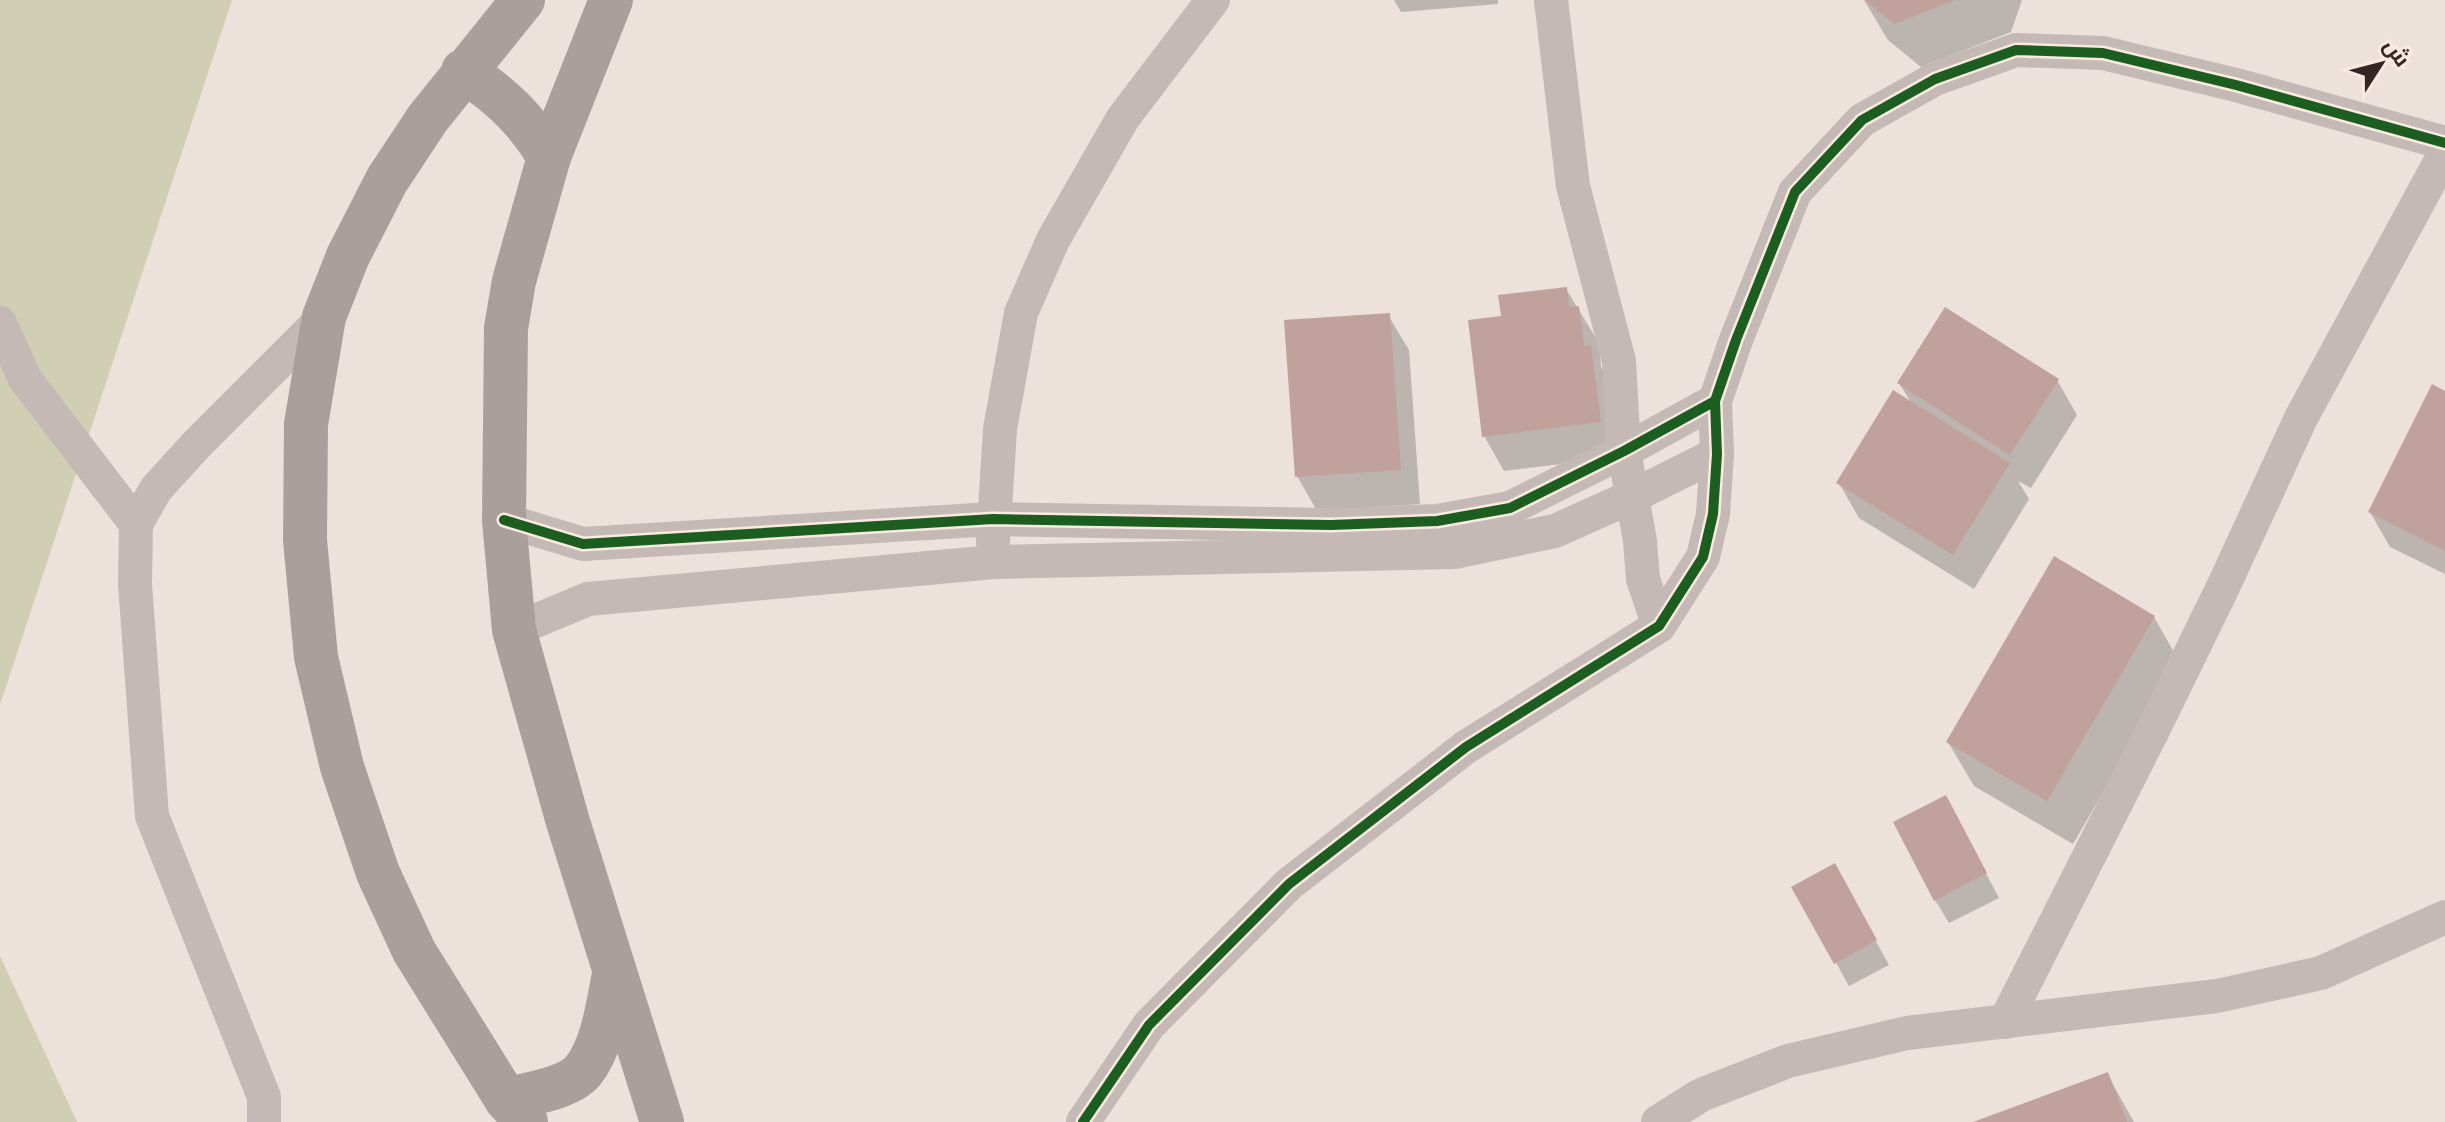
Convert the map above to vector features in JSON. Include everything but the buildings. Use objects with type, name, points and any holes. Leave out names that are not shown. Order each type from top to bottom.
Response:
[{"type":"highway","points":[[523,0],[463,71],[387,180],[348,256],[324,317],[306,424],[305,540],[316,657],[338,754],[378,873],[414,951],[516,1111],[582,1072],[603,1029],[615,971]]},
{"type":"highway","points":[[611,0],[549,157],[518,267],[506,328],[504,520],[514,630],[568,822],[662,1122]]},
{"type":"highway","points":[[463,71],[513,107],[549,157]]},
{"type":"street","points":[[994,562],[993,519],[1000,429],[1021,313],[1053,240],[1123,118],[1213,0]]},
{"type":"street","points":[[1551,0],[1573,186],[1619,361],[1624,451],[1643,579],[1659,626]]},
{"type":"street","points":[[1083,1122],[1149,1025],[1289,884],[1466,747],[1659,626],[1703,557],[1713,514],[1717,454],[1715,401],[1795,192],[1862,120],[1935,79],[2016,50],[2103,53],[2236,85],[2445,143]]},
{"type":"street","points":[[2005,1022],[2195,644],[2301,418],[2445,153]]},
{"type":"street","points":[[264,1122],[264,1097],[152,816],[135,584],[136,524],[156,489],[324,317]]},
{"type":"street","points":[[0,323],[25,379],[136,524]]},
{"type":"street","points":[[514,630],[588,599],[994,562],[1332,540],[1510,508],[1715,401]]},
{"type":"street","points":[[504,520],[583,544],[993,519],[1332,540],[1454,552],[1555,531],[1717,454]]},
{"type":"street","points":[[583,544],[588,599]]},
{"type":"street","points":[[1658,1122],[1701,1095],[1788,1061],[1907,1033],[2217,996],[2321,973],[2445,917]]},
{"type":"green space","points":[[0,0],[232,0],[0,705]]},
{"type":"green space","points":[[0,956],[77,1122],[0,1122]]},
{"type":"cycle path","points":[[1083,1122],[1149,1025],[1289,884],[1466,747],[1659,626],[1703,557],[1713,514],[1717,454],[1715,401],[1795,192],[1862,120],[1935,79],[2016,50],[2103,53],[2236,85],[2445,143]]},
{"type":"cycle path","points":[[504,520],[583,544],[993,519],[1331,525],[1437,521],[1510,508],[1715,401]]}]
